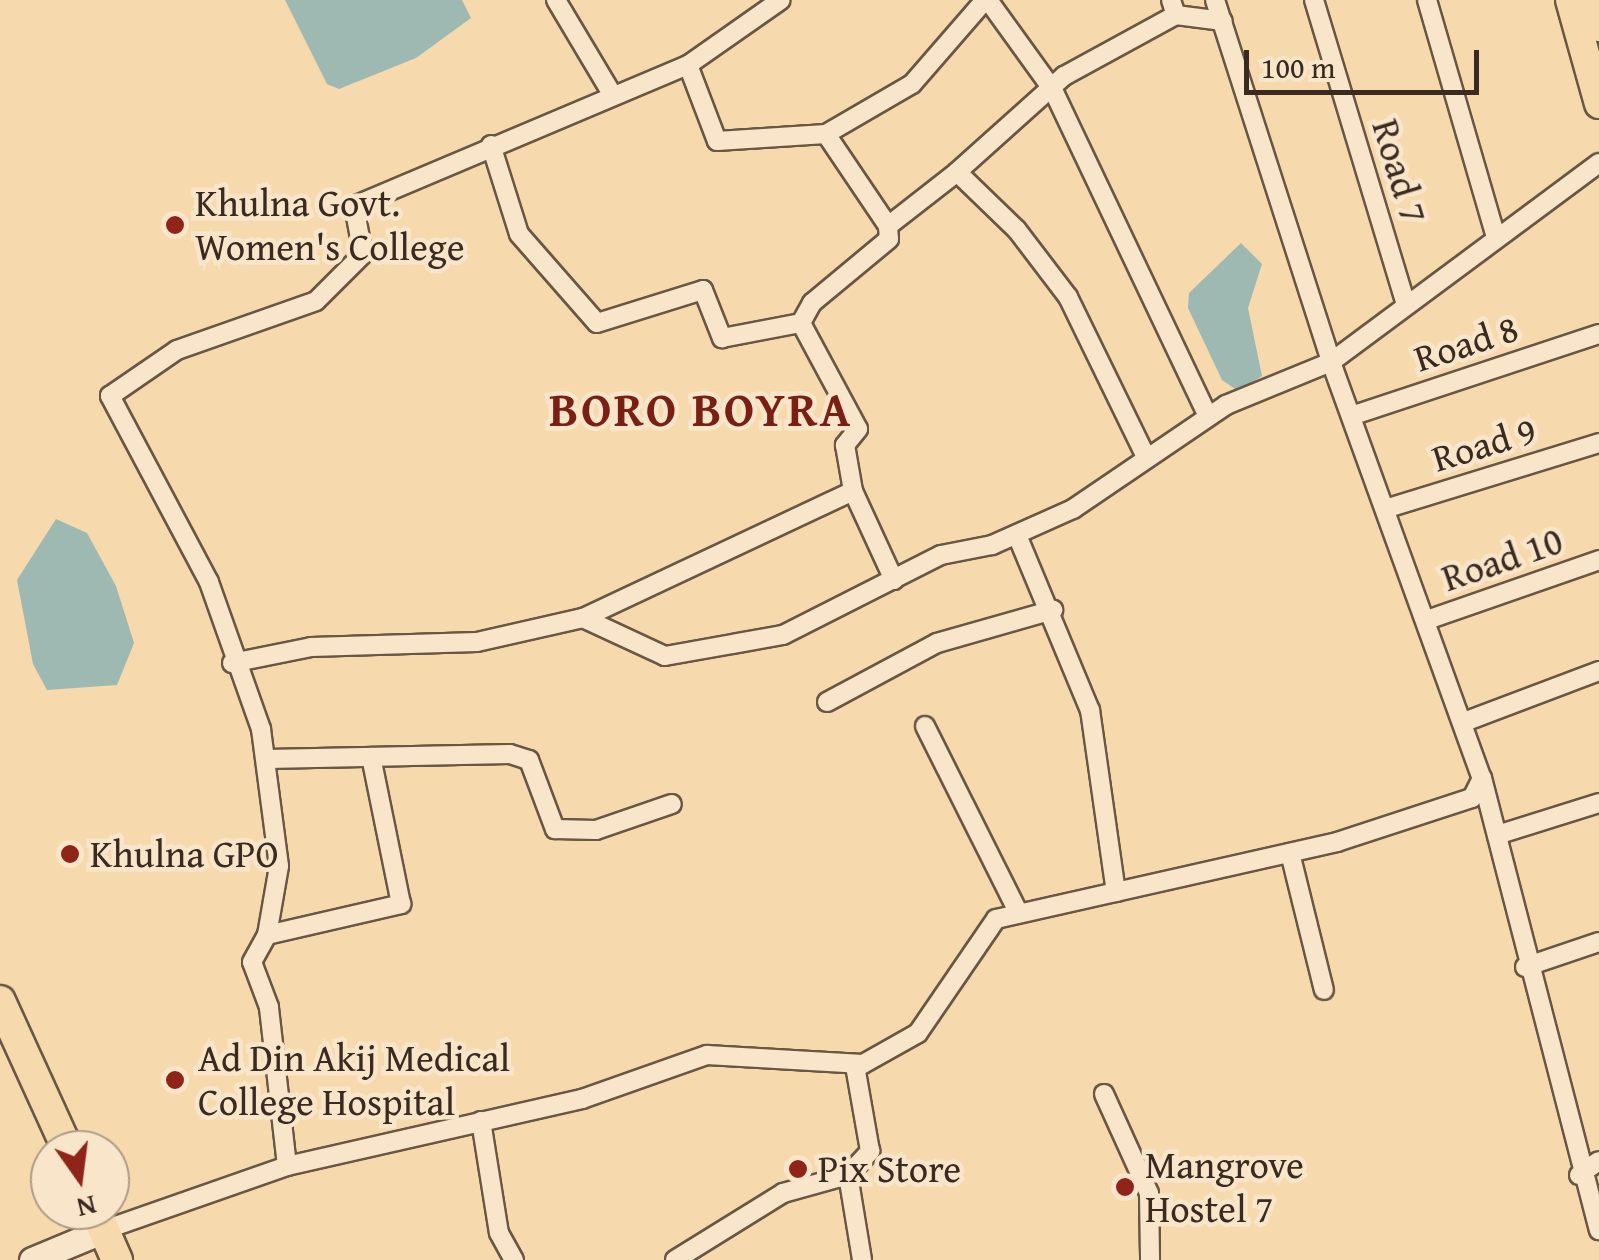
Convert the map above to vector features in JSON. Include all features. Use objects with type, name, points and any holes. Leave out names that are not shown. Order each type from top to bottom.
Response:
[{"type":"highway","points":[[0,1001],[59,1130]]},
{"type":"highway","points":[[104,1230],[118,1260]]},
{"type":"main road","points":[[1570,0],[1599,104]]},
{"type":"main road","points":[[1592,0],[1599,26]]},
{"type":"main road","points":[[32,1260],[83,1230]]},
{"type":"street","points":[[556,0],[612,94]]},
{"type":"street","points":[[287,1166],[269,1007],[252,962],[267,934],[279,866],[267,759],[232,663],[209,582],[110,396],[177,350],[316,301],[363,254],[354,206],[688,65],[781,0]]},
{"type":"street","points":[[688,65],[716,141],[826,134],[912,84],[987,0],[1053,90],[1208,416]]},
{"type":"street","points":[[1215,0],[1330,362],[1388,508],[1482,778],[1525,968],[1579,1175],[1599,1230]]},
{"type":"street","name":"Road 7","points":[[1314,0],[1406,304]]},
{"type":"street","points":[[1427,0],[1496,236]]},
{"type":"street","points":[[888,226],[1100,52],[1174,8],[1224,21]]},
{"type":"street","points":[[801,323],[812,303],[889,239],[888,226],[826,134]]},
{"type":"street","points":[[491,145],[519,234],[598,323],[703,290],[722,338],[801,323]]},
{"type":"street","points":[[583,618],[665,656],[706,655],[783,635],[940,555],[1017,535],[1112,487],[1145,455],[1208,416],[1330,362],[1496,236],[1599,164]]},
{"type":"street","points":[[958,172],[1068,297],[1145,455]]},
{"type":"street","points":[[801,323],[858,428],[845,445],[853,491],[894,580]]},
{"type":"street","name":"Road 8","points":[[1354,415],[1599,334]]},
{"type":"street","name":"Road 9","points":[[1388,508],[1599,443]]},
{"type":"street","points":[[232,663],[310,648],[477,642],[583,618],[853,491]]},
{"type":"street","points":[[1017,535],[1053,610],[1090,710],[1116,892]]},
{"type":"street","name":"Road 10","points":[[1427,620],[1599,560]]},
{"type":"street","points":[[827,702],[937,643],[1053,610]]},
{"type":"street","points":[[1464,722],[1599,672]]},
{"type":"street","points":[[925,726],[1018,912]]},
{"type":"street","points":[[267,934],[401,904],[370,757]]},
{"type":"street","points":[[267,759],[529,760],[554,830],[596,830],[672,804]]},
{"type":"street","points":[[130,1211],[287,1166],[482,1121],[726,1052],[855,1066],[918,1033],[986,928],[1018,912],[1290,853],[1472,798],[1482,778]]},
{"type":"street","points":[[1497,835],[1599,803]]},
{"type":"street","points":[[1290,853],[1324,990]]},
{"type":"street","points":[[1525,968],[1599,942]]},
{"type":"street","points":[[675,1260],[783,1192],[848,1175],[870,1150],[855,1066]]},
{"type":"street","points":[[1104,1094],[1148,1193],[1150,1260]]},
{"type":"street","points":[[482,1121],[499,1233],[514,1260]]},
{"type":"street","points":[[1579,1175],[1599,1162]]},
{"type":"street","points":[[848,1175],[862,1260]]},
{"type":"water","points":[[285,0],[462,0],[471,18],[416,58],[339,89],[327,84]]},
{"type":"water","points":[[1241,243],[1262,264],[1248,308],[1262,376],[1238,391],[1222,380],[1188,308],[1189,293]]},
{"type":"water","points":[[56,519],[87,533],[116,586],[134,643],[117,685],[47,690],[33,664],[17,580]]},
{"type":"place","name":"Khulna Govt. Women's College","points":[[175,225]]},
{"type":"place","name":"Khulna GPO","points":[[70,854]]},
{"type":"place","name":"Ad Din Akij Medical College Hospital","points":[[175,1080]]},
{"type":"place","name":"Pix Store","points":[[798,1169]]},
{"type":"place","name":"Mangrove Hostel 7","points":[[1125,1187]]},
{"type":"district","name":"BORO BOYRA","points":[[701,409]]}]
